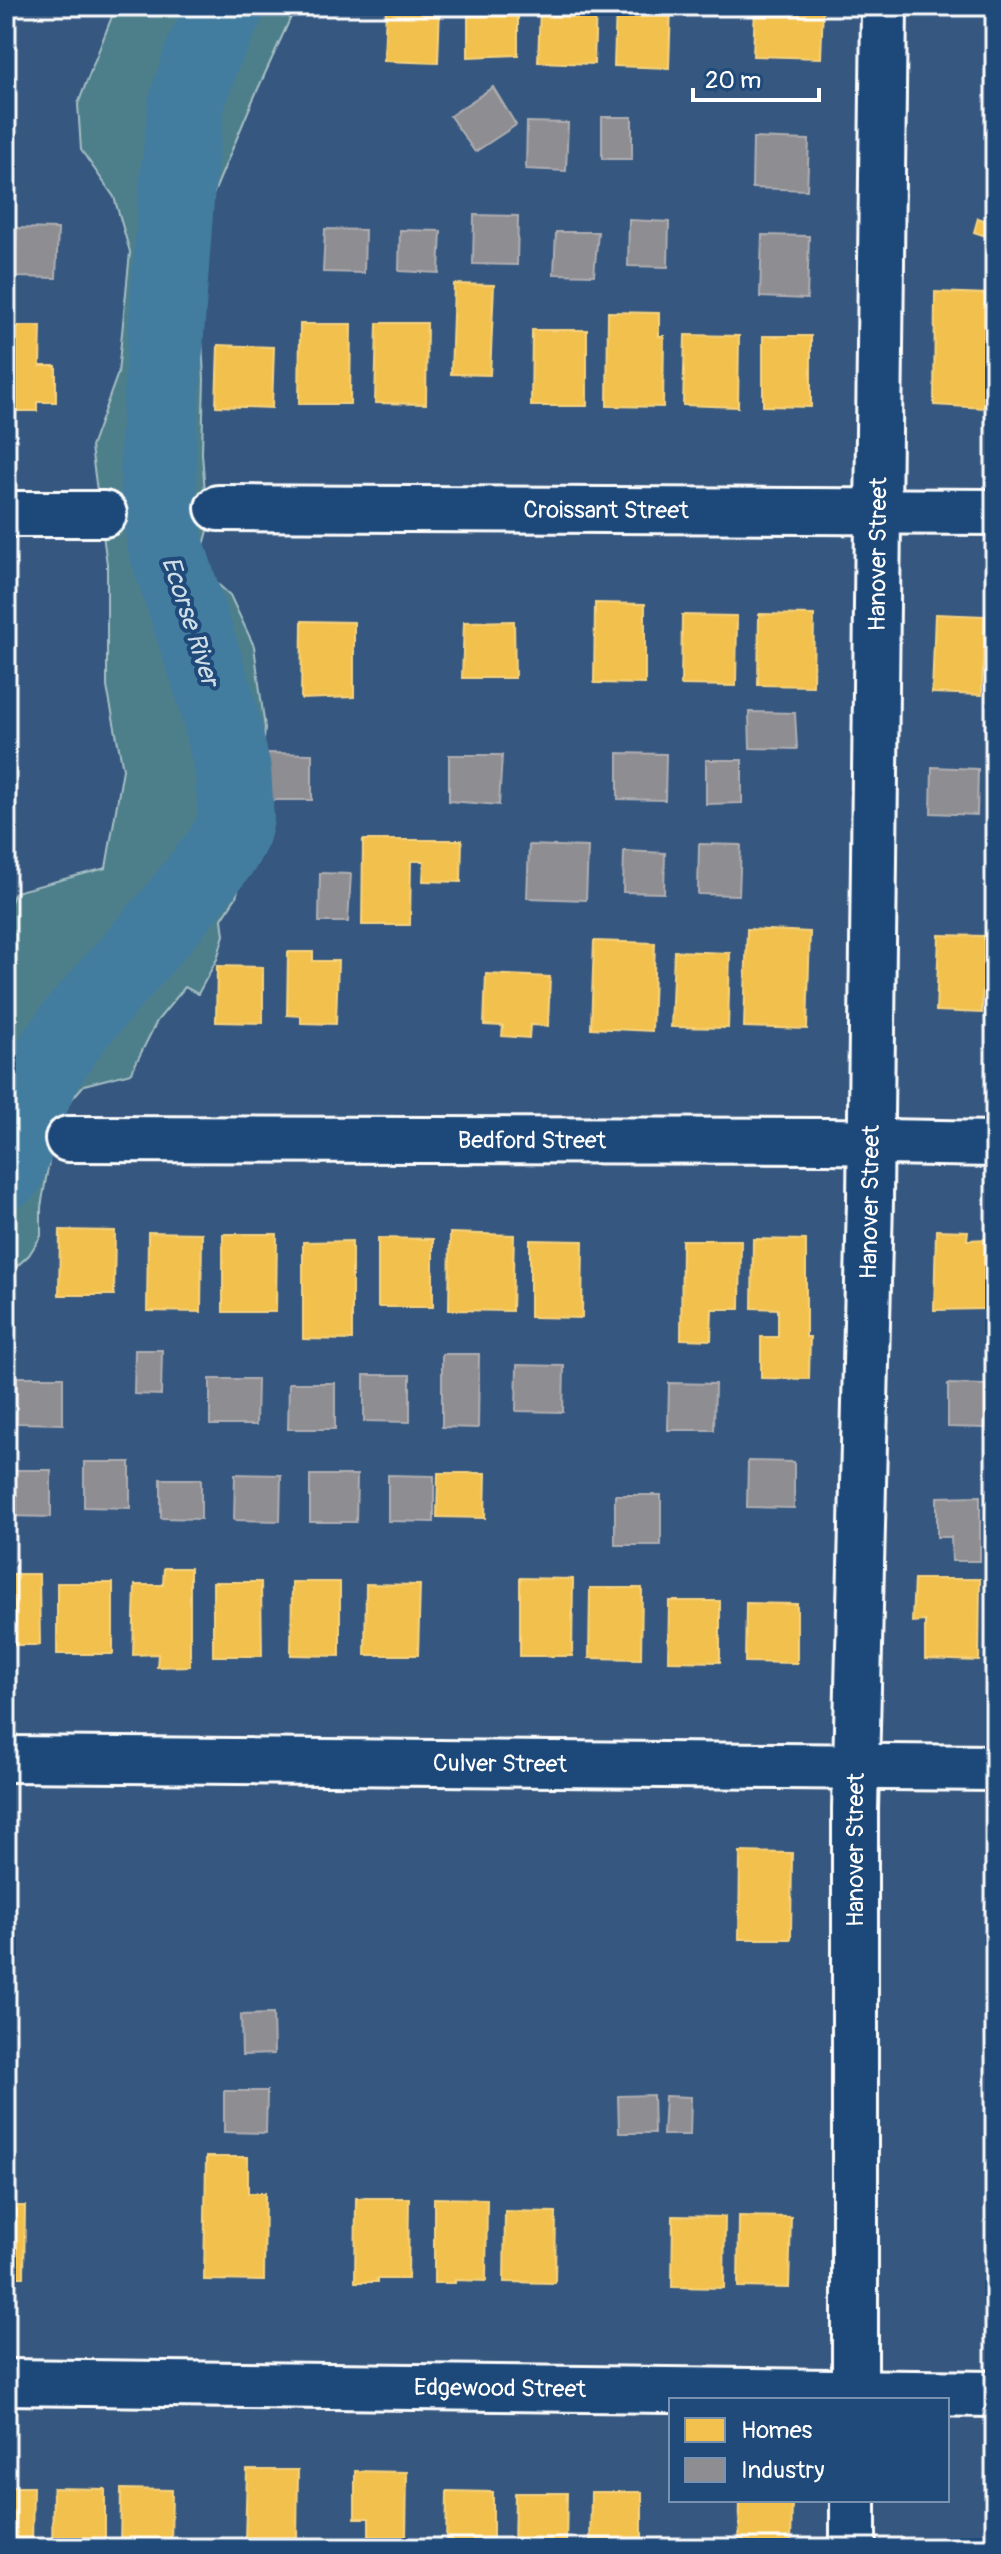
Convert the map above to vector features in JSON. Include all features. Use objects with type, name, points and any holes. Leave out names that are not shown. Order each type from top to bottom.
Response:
[{"type":"street","name":"Hanover Street","points":[[855,2397],[857,1767],[870,1217],[884,6]]},
{"type":"street","name":"Croissant Street","points":[[218,508],[995,512]]},
{"type":"street","points":[[6,514],[104,514]]},
{"type":"street","name":"Bedford Street","points":[[68,1139],[995,1144]]},
{"type":"street","name":"Culver Street","points":[[6,1759],[995,1768]]},
{"type":"street","name":"Edgewood Street","points":[[6,2382],[855,2397],[995,2394]]},
{"type":"street","points":[[853,2502],[853,2548]]},
{"type":"green space","points":[[116,6],[296,6],[205,214],[200,298],[204,379],[202,453],[208,531],[198,566],[230,595],[254,646],[265,728],[255,833],[236,897],[222,919],[224,935],[217,959],[198,994],[185,987],[157,1021],[131,1073],[84,1085],[57,1116],[41,1207],[41,1236],[29,1255],[14,1269],[10,1321],[6,1328],[6,914],[15,892],[106,868],[123,769],[107,687],[107,564],[91,447],[118,373],[130,252],[114,197],[81,150],[78,104]]},
{"type":"building: Homes","points":[[386,6],[440,6],[438,63],[384,61]]},
{"type":"building: Homes","points":[[468,6],[518,6],[518,55],[468,57]]},
{"type":"building: Homes","points":[[540,6],[596,6],[594,64],[538,62]]},
{"type":"building: Homes","points":[[616,6],[671,6],[669,68],[614,66]]},
{"type":"building: Homes","points":[[755,6],[823,6],[821,58],[753,56]]},
{"type":"building: Homes","points":[[978,218],[993,223],[989,237],[974,232]]},
{"type":"building: Homes","points":[[454,284],[494,285],[490,375],[451,374]]},
{"type":"building: Homes","points":[[935,292],[989,294],[985,408],[934,405]]},
{"type":"building: Homes","points":[[608,312],[659,313],[659,336],[664,336],[663,407],[607,406]]},
{"type":"building: Homes","points":[[377,323],[427,323],[426,404],[375,403]]},
{"type":"building: Homes","points":[[300,324],[351,324],[350,404],[299,404]]},
{"type":"building: Homes","points":[[6,326],[41,326],[40,366],[56,366],[56,402],[37,402],[37,411],[6,411]]},
{"type":"building: Homes","points":[[532,330],[587,330],[587,406],[531,406]]},
{"type":"building: Homes","points":[[685,335],[739,336],[738,407],[683,405]]},
{"type":"building: Homes","points":[[763,336],[811,336],[811,407],[763,406]]},
{"type":"building: Homes","points":[[218,345],[274,347],[272,408],[216,406]]},
{"type":"building: Homes","points":[[595,603],[645,604],[645,684],[594,683]]},
{"type":"building: Homes","points":[[759,614],[814,615],[813,686],[758,685]]},
{"type":"building: Homes","points":[[935,614],[985,616],[982,695],[932,693]]},
{"type":"building: Homes","points":[[682,615],[737,616],[736,686],[681,685]]},
{"type":"building: Homes","points":[[302,621],[354,622],[354,697],[301,699]]},
{"type":"building: Homes","points":[[514,621],[515,678],[462,678],[464,622]]},
{"type":"building: Homes","points":[[363,840],[462,840],[461,882],[423,881],[424,861],[411,861],[410,925],[362,925]]},
{"type":"building: Homes","points":[[747,929],[810,932],[807,1029],[744,1027]]},
{"type":"building: Homes","points":[[939,935],[985,936],[982,1013],[936,1011]]},
{"type":"building: Homes","points":[[594,941],[655,943],[652,1031],[591,1028]]},
{"type":"building: Homes","points":[[674,951],[730,953],[728,1028],[671,1027]]},
{"type":"building: Homes","points":[[288,952],[313,952],[313,961],[338,961],[336,1024],[301,1023],[301,1016],[287,1015]]},
{"type":"building: Homes","points":[[217,966],[263,967],[263,1023],[216,1022]]},
{"type":"building: Homes","points":[[486,974],[550,977],[548,1026],[530,1025],[529,1038],[502,1036],[503,1026],[484,1025]]},
{"type":"building: Homes","points":[[60,1230],[115,1231],[114,1295],[59,1295]]},
{"type":"building: Homes","points":[[936,1230],[968,1231],[967,1240],[986,1239],[985,1309],[934,1310]]},
{"type":"building: Homes","points":[[148,1232],[202,1233],[201,1312],[147,1311]]},
{"type":"building: Homes","points":[[450,1233],[514,1235],[512,1311],[449,1310]]},
{"type":"building: Homes","points":[[223,1234],[277,1234],[276,1312],[223,1312]]},
{"type":"building: Homes","points":[[378,1238],[433,1239],[433,1307],[378,1307]]},
{"type":"building: Homes","points":[[753,1239],[806,1240],[809,1379],[761,1378],[761,1337],[778,1337],[778,1309],[752,1308]]},
{"type":"building: Homes","points":[[530,1240],[583,1241],[582,1318],[530,1317]]},
{"type":"building: Homes","points":[[682,1240],[741,1240],[740,1309],[712,1309],[711,1340],[681,1339]]},
{"type":"building: Homes","points":[[352,1241],[352,1340],[303,1339],[303,1242]]},
{"type":"building: Homes","points":[[438,1473],[486,1473],[485,1518],[437,1517]]},
{"type":"building: Homes","points":[[164,1568],[190,1568],[190,1666],[157,1667],[158,1654],[133,1655],[135,1585],[163,1585]]},
{"type":"building: Homes","points":[[6,1574],[39,1574],[40,1645],[6,1645]]},
{"type":"building: Homes","points":[[520,1578],[573,1579],[572,1656],[520,1656]]},
{"type":"building: Homes","points":[[914,1579],[980,1579],[979,1661],[925,1659],[925,1621],[912,1622]]},
{"type":"building: Homes","points":[[213,1582],[261,1582],[262,1656],[213,1656]]},
{"type":"building: Homes","points":[[292,1582],[340,1582],[340,1656],[291,1655]]},
{"type":"building: Homes","points":[[57,1583],[113,1583],[113,1654],[57,1654]]},
{"type":"building: Homes","points":[[366,1584],[420,1585],[418,1655],[365,1655]]},
{"type":"building: Homes","points":[[590,1588],[642,1588],[641,1659],[589,1658]]},
{"type":"building: Homes","points":[[669,1601],[720,1601],[720,1662],[668,1661]]},
{"type":"building: Homes","points":[[746,1603],[797,1604],[797,1663],[745,1662]]},
{"type":"building: Homes","points":[[994,1605],[995,1659],[993,1659]]},
{"type":"building: Homes","points":[[740,1852],[792,1853],[791,1939],[739,1939]]},
{"type":"building: Homes","points":[[206,2157],[248,2157],[248,2193],[265,2193],[264,2281],[204,2280]]},
{"type":"building: Homes","points":[[356,2198],[409,2198],[408,2279],[355,2282]]},
{"type":"building: Homes","points":[[434,2198],[487,2199],[486,2281],[434,2283]]},
{"type":"building: Homes","points":[[6,2206],[25,2206],[24,2277],[6,2277]]},
{"type":"building: Homes","points":[[505,2211],[556,2212],[555,2283],[504,2282]]},
{"type":"building: Homes","points":[[673,2216],[725,2217],[724,2288],[672,2287]]},
{"type":"building: Homes","points":[[739,2216],[791,2217],[789,2288],[738,2287]]},
{"type":"building: Homes","points":[[247,2470],[298,2470],[297,2542],[245,2541]]},
{"type":"building: Homes","points":[[355,2471],[407,2472],[406,2538],[369,2537],[369,2518],[355,2518]]},
{"type":"building: Homes","points":[[6,2487],[33,2487],[32,2548],[6,2548]]},
{"type":"building: Homes","points":[[53,2488],[105,2489],[105,2548],[52,2548]]},
{"type":"building: Homes","points":[[121,2489],[172,2490],[171,2548],[120,2548]]},
{"type":"building: Homes","points":[[447,2491],[493,2492],[493,2548],[446,2548]]},
{"type":"building: Homes","points":[[591,2492],[642,2492],[642,2548],[590,2548]]},
{"type":"building: Homes","points":[[515,2493],[567,2493],[566,2548],[514,2548]]},
{"type":"building: Homes","points":[[740,2502],[792,2502],[791,2548],[739,2548]]},
{"type":"building: Industry","points":[[493,87],[516,125],[475,152],[450,116]]},
{"type":"building: Industry","points":[[602,117],[632,117],[632,159],[602,159]]},
{"type":"building: Industry","points":[[527,122],[568,123],[566,171],[526,169]]},
{"type":"building: Industry","points":[[753,138],[809,140],[807,190],[752,188]]},
{"type":"building: Industry","points":[[474,215],[518,216],[517,265],[473,264]]},
{"type":"building: Industry","points":[[629,220],[669,222],[668,267],[628,266]]},
{"type":"building: Industry","points":[[17,228],[58,229],[56,278],[15,277]]},
{"type":"building: Industry","points":[[325,229],[365,230],[364,273],[323,272]]},
{"type":"building: Industry","points":[[400,230],[441,231],[439,273],[399,271]]},
{"type":"building: Industry","points":[[556,232],[598,232],[594,275],[554,274]]},
{"type":"building: Industry","points":[[762,235],[809,236],[807,299],[760,297]]},
{"type":"building: Industry","points":[[749,712],[795,713],[797,749],[750,748]]},
{"type":"building: Industry","points":[[266,753],[312,754],[312,800],[265,800]]},
{"type":"building: Industry","points":[[618,753],[666,754],[665,800],[618,799]]},
{"type":"building: Industry","points":[[449,755],[502,755],[499,805],[449,801]]},
{"type":"building: Industry","points":[[706,760],[742,760],[742,803],[706,804]]},
{"type":"building: Industry","points":[[932,767],[978,769],[977,815],[931,813]]},
{"type":"building: Industry","points":[[699,844],[741,845],[739,895],[698,894]]},
{"type":"building: Industry","points":[[529,845],[588,847],[586,900],[527,898]]},
{"type":"building: Industry","points":[[624,851],[665,853],[664,893],[623,892]]},
{"type":"building: Industry","points":[[320,873],[351,874],[348,922],[319,922]]},
{"type":"building: Industry","points":[[135,1350],[162,1350],[161,1395],[134,1394]]},
{"type":"building: Industry","points":[[442,1354],[479,1354],[478,1428],[442,1427]]},
{"type":"building: Industry","points":[[517,1365],[564,1366],[563,1412],[516,1411]]},
{"type":"building: Industry","points":[[364,1375],[410,1375],[410,1422],[364,1421]]},
{"type":"building: Industry","points":[[17,1377],[63,1377],[63,1424],[17,1423]]},
{"type":"building: Industry","points":[[210,1379],[257,1379],[256,1425],[210,1425]]},
{"type":"building: Industry","points":[[289,1383],[335,1383],[335,1429],[288,1429]]},
{"type":"building: Industry","points":[[669,1383],[715,1384],[714,1430],[668,1430]]},
{"type":"building: Industry","points":[[948,1384],[986,1385],[985,1428],[948,1427]]},
{"type":"building: Industry","points":[[748,1461],[794,1462],[794,1508],[747,1507]]},
{"type":"building: Industry","points":[[84,1462],[130,1462],[130,1508],[84,1507]]},
{"type":"building: Industry","points":[[6,1470],[51,1470],[51,1517],[6,1516]]},
{"type":"building: Industry","points":[[235,1474],[281,1475],[280,1521],[234,1520]]},
{"type":"building: Industry","points":[[310,1475],[357,1475],[356,1522],[310,1522]]},
{"type":"building: Industry","points":[[388,1475],[434,1476],[434,1522],[388,1521]]},
{"type":"building: Industry","points":[[161,1479],[201,1479],[201,1519],[161,1518]]},
{"type":"building: Industry","points":[[615,1495],[661,1495],[661,1545],[615,1545]]},
{"type":"building: Industry","points":[[980,1496],[980,1561],[952,1561],[951,1537],[937,1537],[937,1497]]},
{"type":"building: Industry","points":[[273,2014],[274,2054],[242,2055],[241,2015]]},
{"type":"building: Industry","points":[[224,2091],[267,2091],[266,2133],[224,2132]]},
{"type":"building: Industry","points":[[653,2095],[654,2133],[619,2133],[618,2096]]},
{"type":"building: Industry","points":[[665,2096],[691,2097],[690,2135],[663,2135]]},
{"type":"waterway","name":"Ecorse River","points":[[6,1171],[46,1067],[75,1025],[172,914],[223,849],[236,818],[233,770],[216,698],[165,543],[159,502],[158,441],[177,187],[187,102],[202,56],[227,6]]}]
